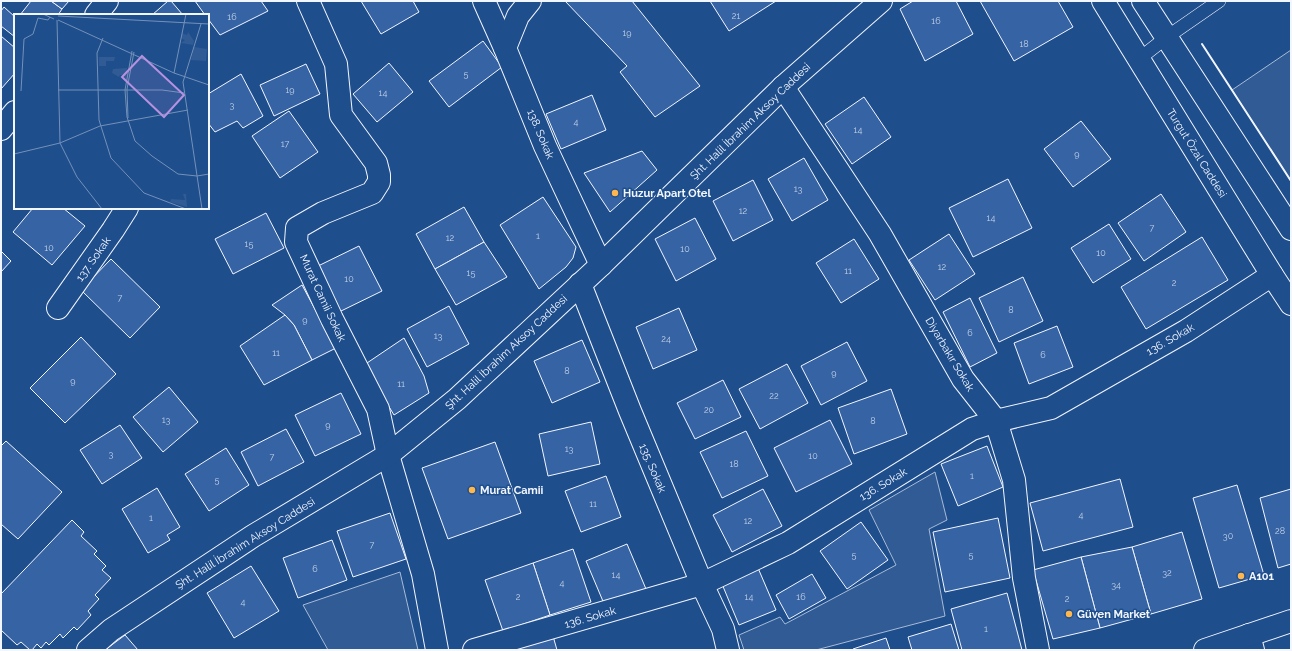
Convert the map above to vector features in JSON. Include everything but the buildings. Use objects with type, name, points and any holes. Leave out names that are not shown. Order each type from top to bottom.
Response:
[{"type":"street","name":"Murat Camii Sokak","points":[[308,1],[336,64],[341,115],[376,163],[380,175],[379,182],[372,193],[323,213],[297,228],[296,242],[378,409],[388,455],[423,574],[437,650]]},
{"type":"street","name":"138. Sokak","points":[[484,1],[545,146],[601,265]]},
{"type":"street","points":[[505,48],[518,16],[530,1]]},
{"type":"street","name":"Şht. Halil İbrahim Aksoy Caddesi","points":[[88,650],[111,630],[252,536],[388,455],[457,399],[601,265],[783,87],[882,1]]},
{"type":"street","name":"Turgut Özal Caddesi","points":[[1103,1],[1291,304]]},
{"type":"street","points":[[1143,1],[1291,229]]},
{"type":"street","name":"Diyarbakır Sokak","points":[[783,87],[880,234],[963,379],[996,421],[1014,480],[1024,578],[1038,650]]},
{"type":"street","points":[[1,129],[14,113]]},
{"type":"street","name":"137. Sokak","points":[[58,308],[126,209]]},
{"type":"street","name":"136. Sokak","points":[[474,650],[702,584],[788,543],[972,429],[996,421],[1051,408],[1186,331],[1272,275]]},
{"type":"street","name":"135. Sokak","points":[[580,284],[630,411],[702,584],[723,629],[728,650]]},
{"type":"street","points":[[1205,650],[1251,643],[1291,621]]},
{"type":"lane","points":[[1139,59],[1167,37],[1219,1]]},
{"type":"shaded area","points":[[1291,50],[1291,181],[1232,90]]},
{"type":"shaded area","points":[[935,472],[947,520],[929,529],[945,616],[816,650],[744,650],[739,635],[780,617],[785,624],[896,565],[869,510]]},
{"type":"shaded area","points":[[400,572],[418,650],[328,650],[303,605]]},
{"type":"wall","points":[[1202,44],[1291,181]]},
{"type":"place","name":"Huzur Apart Otel","points":[[615,193]]},
{"type":"place","name":"Murat Camii","points":[[472,490]]},
{"type":"place","name":"A101","points":[[1241,576]]},
{"type":"place","name":"Güven Market","points":[[1069,614]]}]
